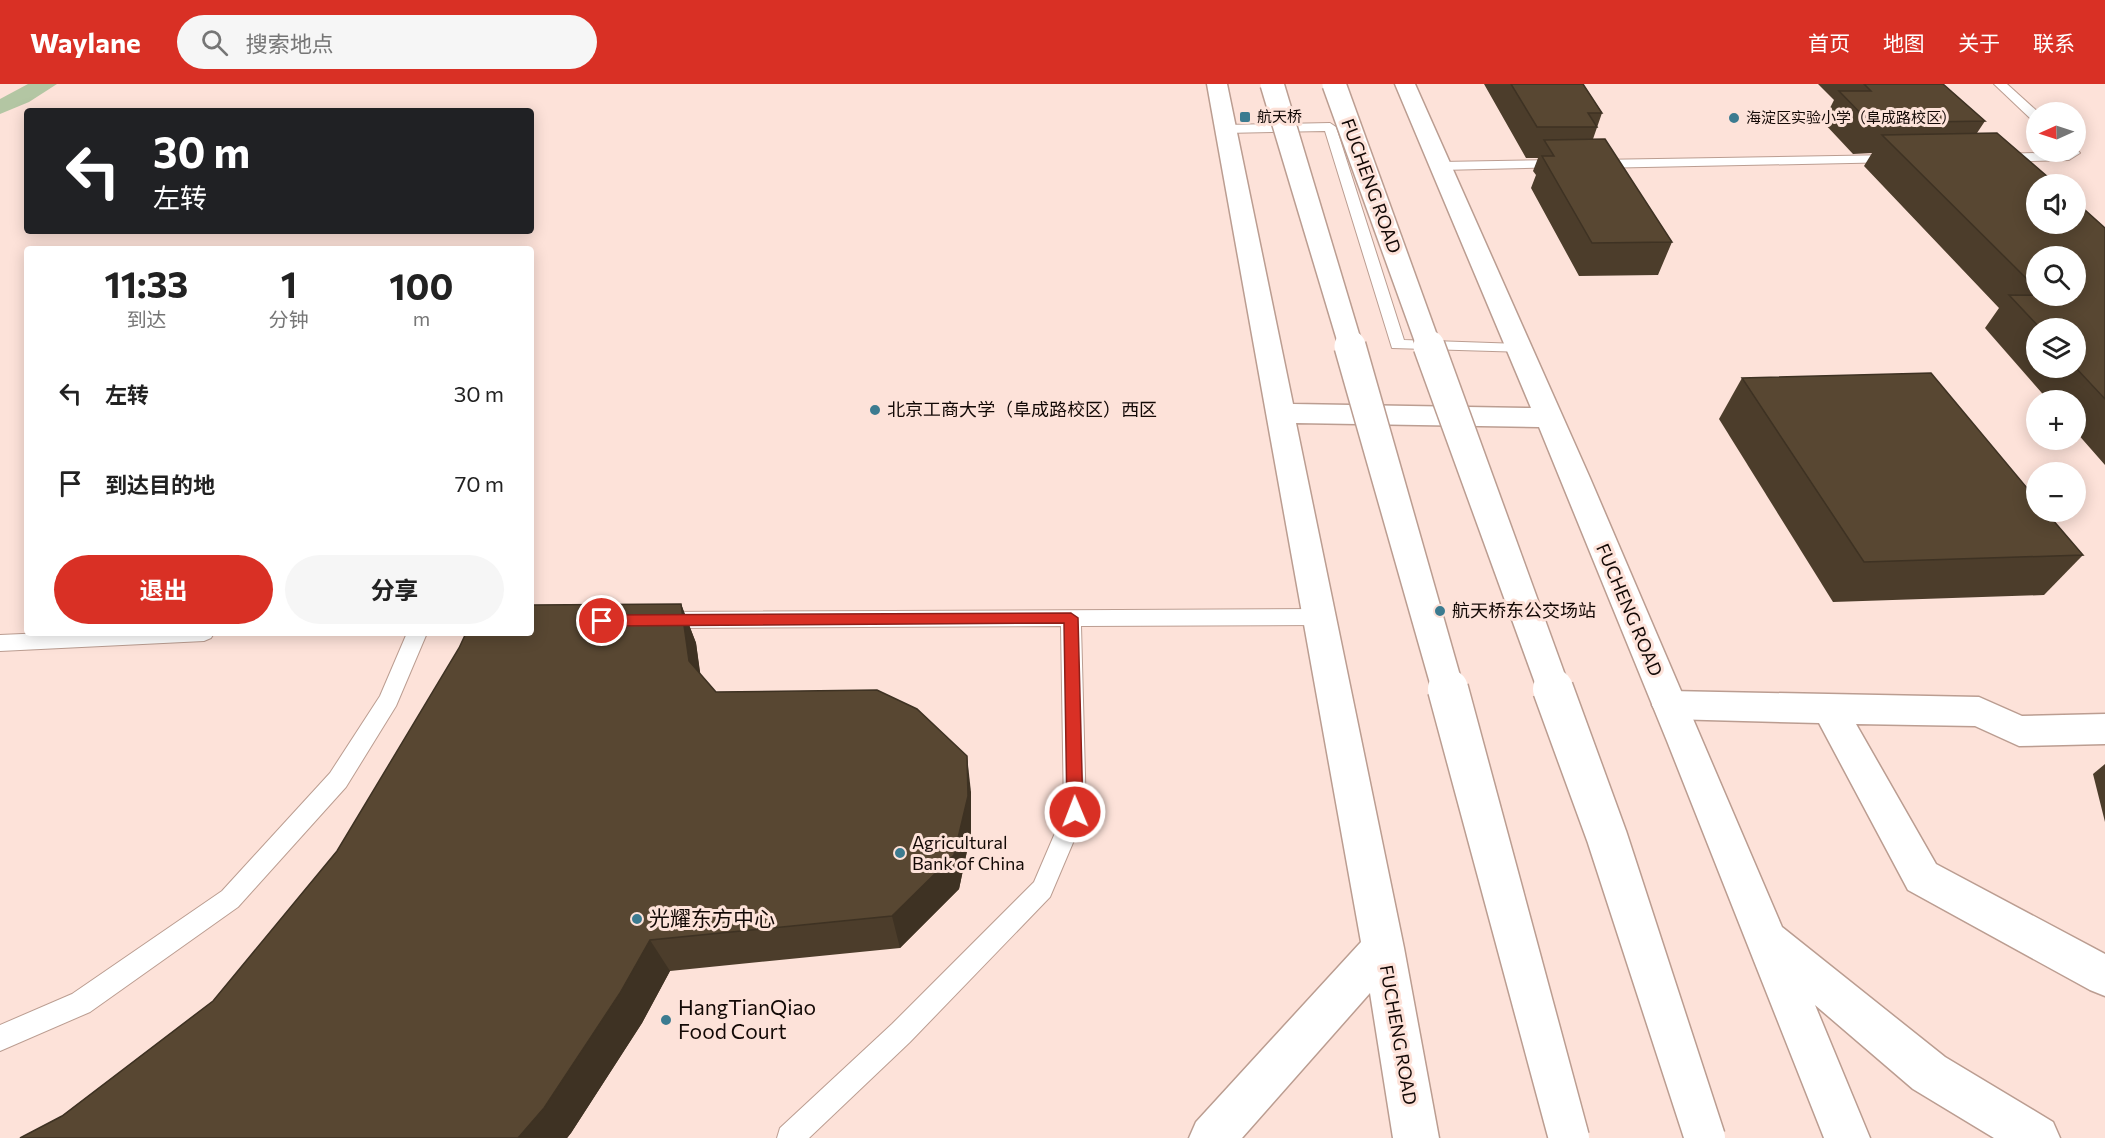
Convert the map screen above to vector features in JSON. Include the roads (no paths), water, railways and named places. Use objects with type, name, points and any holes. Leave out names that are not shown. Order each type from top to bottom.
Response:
[{"type":"main road","name":"FUCHENG ROAD","points":[[1217,84],[1383,948],[1416,1138]]},
{"type":"main road","points":[[1272,84],[1381,449],[1487,830],[1569,1138]]},
{"type":"main road","name":"FUCHENG ROAD","points":[[1334,84],[1607,837],[1705,1138]]},
{"type":"main road","name":"FUCHENG ROAD","points":[[1405,84],[1670,705],[1847,1138]]},
{"type":"main road","points":[[1280,413],[1549,418]]},
{"type":"main road","points":[[1670,705],[1979,712],[2019,731],[2105,729]]},
{"type":"main road","points":[[1829,708],[1922,877],[2105,976]]},
{"type":"main road","points":[[1768,940],[1929,1073],[2037,1138]]},
{"type":"main road","points":[[1212,1138],[1383,948]]},
{"type":"lane","points":[[2000,84],[2026,108]]},
{"type":"lane","points":[[1225,129],[1330,127],[1398,345],[1520,349]]},
{"type":"lane","points":[[1997,173],[1981,158],[2026,157]]},
{"type":"lane","points":[[1441,166],[1911,159]]},
{"type":"lane","points":[[648,620],[1319,617]]},
{"type":"lane","points":[[790,1138],[901,1033],[1042,889],[1075,812],[1071,618]]},
{"type":"lane","points":[[0,643],[143,636]]},
{"type":"lane","points":[[0,1038],[81,1003],[230,899],[338,780],[389,700],[416,636]]},
{"type":"place","name":"航天桥","points":[[1245,117]]},
{"type":"place","name":"海淀区实验小学（阜成路校区）","points":[[1734,118]]},
{"type":"place","name":"北京工商大学（阜成路校区）西区","points":[[875,410]]},
{"type":"place","name":"航天桥东公交场站","points":[[1440,611]]},
{"type":"place","name":"Agricultural Bank of China","points":[[900,853]]},
{"type":"place","name":"光耀东方中心","points":[[637,919]]},
{"type":"place","name":"HangTianQiao Food Court","points":[[666,1020]]}]
